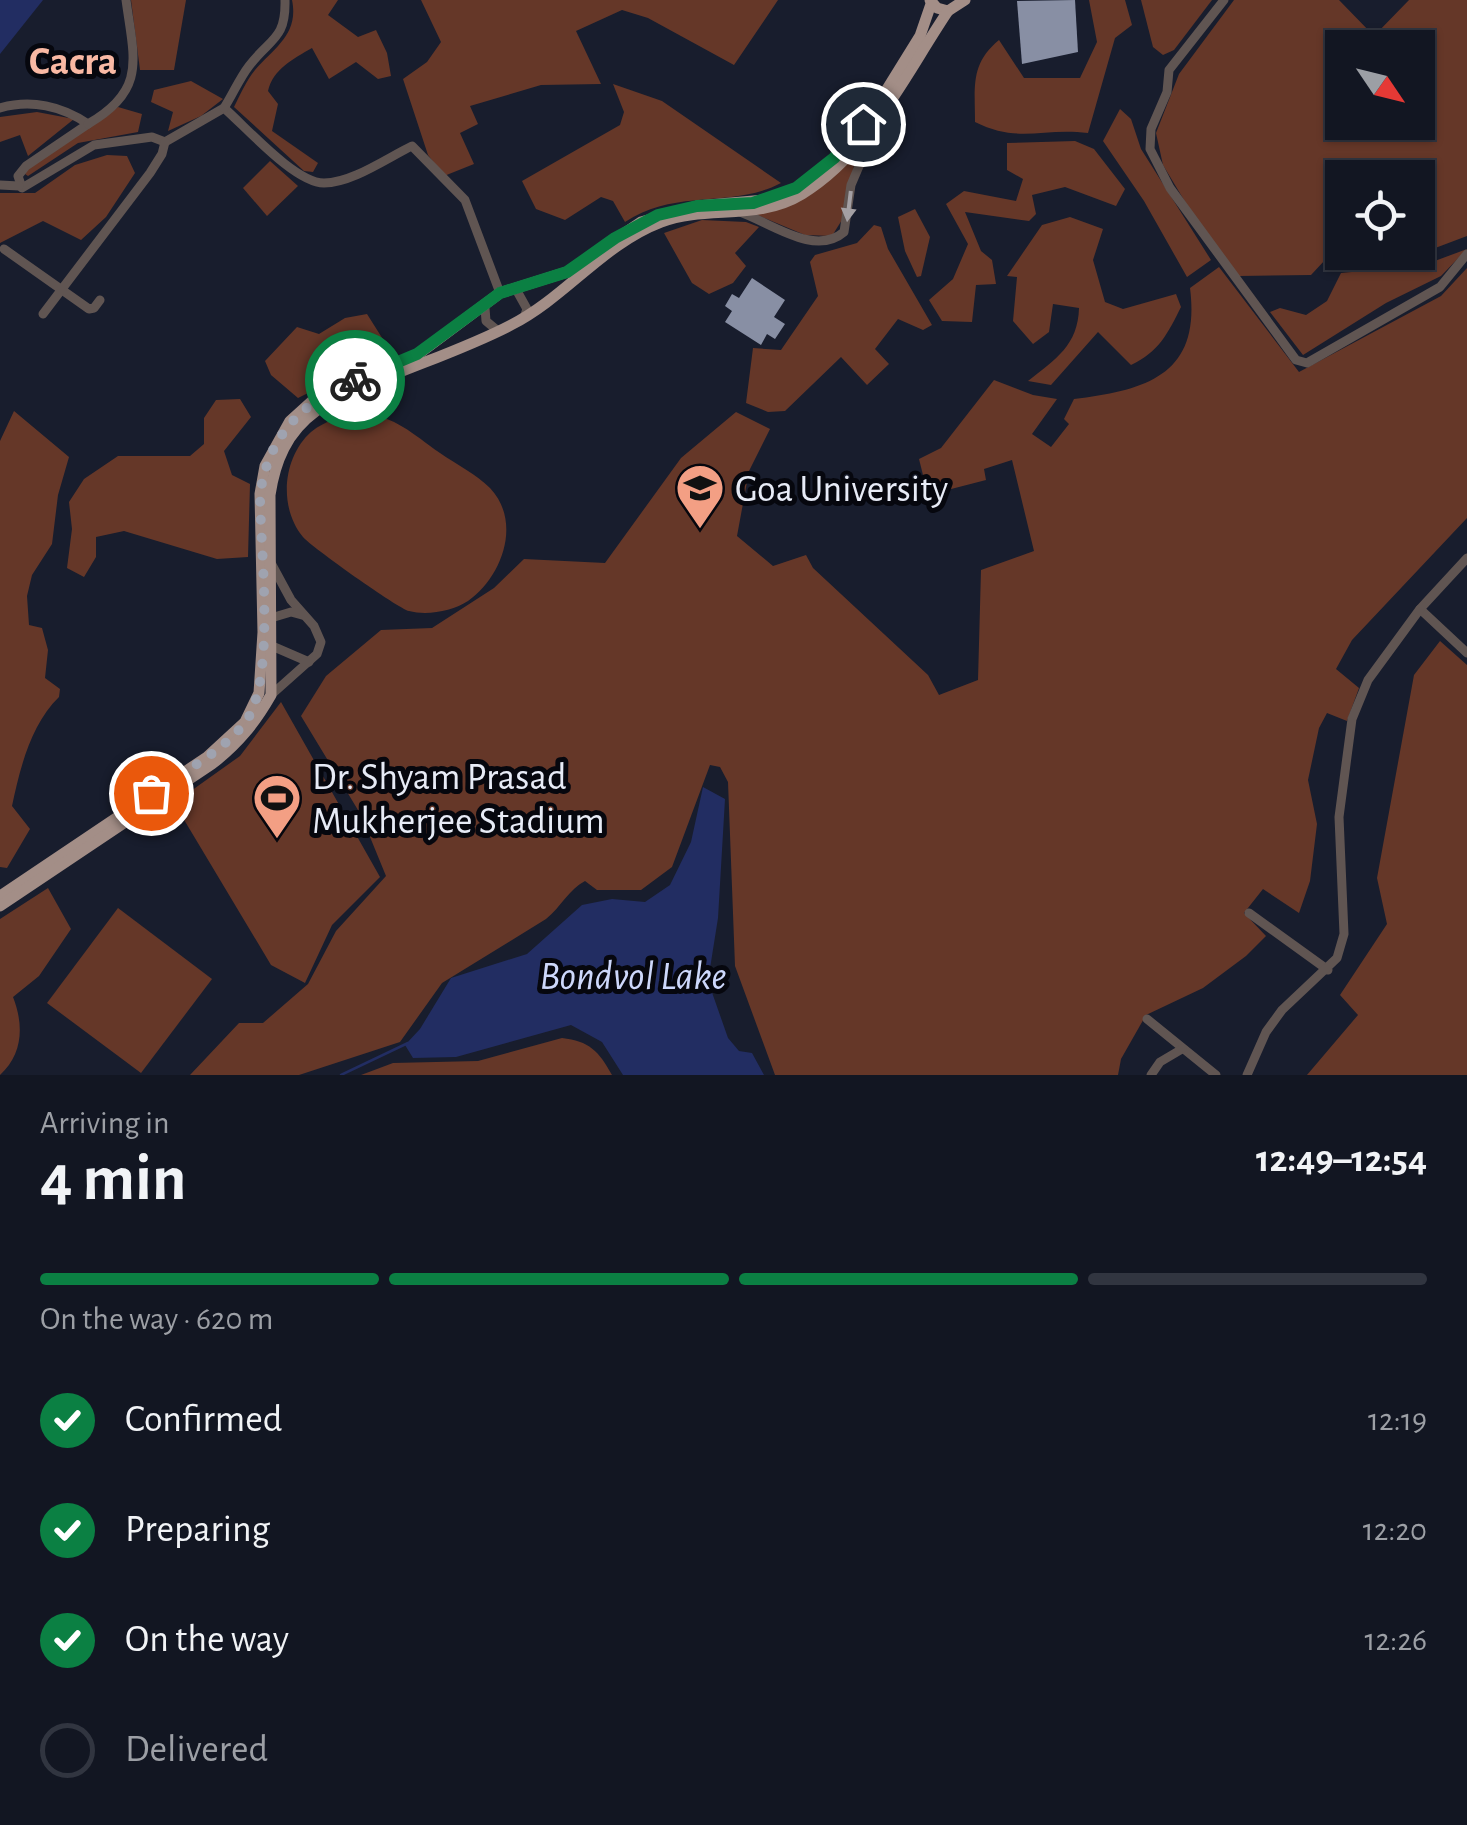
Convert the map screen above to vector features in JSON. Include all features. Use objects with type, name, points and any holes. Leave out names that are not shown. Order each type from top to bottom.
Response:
[{"type":"main road","points":[[181,778],[228,741],[253,711],[262,672],[274,469],[297,428],[316,410],[336,399],[524,318],[561,294],[619,244],[645,229],[698,214],[779,206],[802,194],[841,164],[881,115],[948,12],[965,0]]},
{"type":"main road","points":[[0,896],[234,747],[271,695],[271,618],[260,494],[264,466],[290,421],[332,390],[417,354],[492,300],[567,272],[615,238],[658,215],[697,206],[774,198],[816,174],[842,150],[876,106],[920,36],[931,2],[948,12]]},
{"type":"main road","points":[[0,906],[46,869]]},
{"type":"street","points":[[18,186],[18,176],[26,166],[118,102],[133,78],[126,0]]},
{"type":"street","points":[[164,142],[224,108],[245,71],[280,35],[286,19],[285,0]]},
{"type":"street","points":[[1224,0],[1170,70],[1167,92],[1150,128],[1150,149],[1170,188],[1296,360],[1307,363],[1440,287],[1467,254]]},
{"type":"street","points":[[0,108],[24,104],[50,106],[71,112],[88,124]]},
{"type":"street","points":[[224,108],[300,176],[324,183],[339,180],[412,146],[465,200],[492,300],[486,321],[498,332]]},
{"type":"street","points":[[740,212],[808,240],[824,244],[836,240],[844,232],[852,186],[881,115]]},
{"type":"street","points":[[0,185],[30,186],[57,165],[94,145],[152,137],[164,142]]},
{"type":"street","points":[[43,314],[150,173],[162,154],[164,142]]},
{"type":"street","points":[[4,249],[92,310],[100,300]]},
{"type":"street","points":[[517,290],[527,309],[524,318]]},
{"type":"street","points":[[1248,1075],[1266,1032],[1282,1010],[1338,958],[1344,934],[1339,818],[1352,719],[1368,680],[1420,609],[1467,558]]},
{"type":"street","points":[[267,564],[321,642],[310,662],[271,695]]},
{"type":"street","points":[[1420,609],[1467,653]]},
{"type":"street","points":[[271,618],[291,612],[304,616]]},
{"type":"street","points":[[272,646],[310,662]]},
{"type":"street","points":[[1249,913],[1328,970]]},
{"type":"street","points":[[1147,1019],[1216,1075]]},
{"type":"street","points":[[1151,1075],[1160,1062],[1182,1049]]},
{"type":"shaded area","points":[[131,0],[186,0],[174,70],[140,70]]},
{"type":"shaded area","points":[[292,0],[338,0],[328,15],[358,37],[376,30],[387,53],[391,76],[378,79],[356,62],[329,79],[312,48],[279,71],[268,91],[278,104],[272,131],[318,163],[313,172],[304,171],[234,107],[252,74],[289,31]]},
{"type":"shaded area","points":[[421,0],[778,0],[734,65],[648,18],[622,10],[576,31],[601,84],[541,85],[470,106],[478,124],[460,133],[474,164],[444,176],[428,155],[403,79],[427,62],[441,42]]},
{"type":"shaded area","points":[[1089,0],[1125,0],[1132,25],[1115,38],[1088,133],[1018,134],[975,122],[979,67],[999,40],[1024,78],[1080,78],[1097,42]]},
{"type":"shaded area","points":[[1141,0],[1212,0],[1174,50],[1163,55],[1153,47]]},
{"type":"shaded area","points":[[1234,0],[1339,0],[1368,30],[1325,30],[1325,140],[1435,140],[1435,30],[1380,30],[1409,0],[1467,0],[1467,236],[1435,248],[1435,160],[1325,160],[1325,260],[1311,275],[1239,276],[1163,165],[1156,133],[1179,74]]},
{"type":"shaded area","points":[[191,81],[223,99],[201,116],[168,131],[173,112],[151,102],[154,90]]},
{"type":"shaded area","points":[[613,84],[662,101],[781,183],[743,195],[664,205],[625,222],[613,201],[601,197],[565,220],[536,209],[522,181],[620,125],[624,112]]},
{"type":"shaded area","points":[[118,107],[142,114],[138,132],[78,143],[28,176],[25,174],[28,168]]},
{"type":"shaded area","points":[[1120,109],[1131,119],[1141,149],[1211,260],[1187,277],[1144,201],[1103,141]]},
{"type":"shaded area","points":[[37,112],[74,119],[28,156],[20,135],[0,142],[0,117]]},
{"type":"shaded area","points":[[1075,141],[1094,149],[1125,189],[1116,206],[1065,187],[1032,195],[1036,214],[1029,221],[965,212],[981,251],[992,260],[996,284],[976,285],[972,322],[942,321],[929,300],[953,279],[968,244],[946,204],[964,191],[1016,201],[1023,179],[1007,170],[1007,143]]},
{"type":"shaded area","points":[[856,154],[845,215],[832,236],[805,235],[755,214]]},
{"type":"shaded area","points":[[107,155],[127,156],[135,173],[106,217],[81,240],[43,221],[0,243],[0,193],[35,193],[75,165]]},
{"type":"shaded area","points":[[270,161],[298,186],[267,216],[243,188]]},
{"type":"shaded area","points":[[915,209],[930,237],[921,276],[917,277],[905,251],[898,217]]},
{"type":"shaded area","points":[[1070,217],[1103,229],[1093,260],[1105,302],[1123,309],[1176,294],[1181,307],[1156,348],[1131,365],[1098,332],[1051,385],[1028,381],[1070,342],[1079,308],[1053,304],[1049,332],[1033,344],[1013,321],[1017,277],[1007,276],[1042,225]]},
{"type":"shaded area","points":[[702,220],[746,222],[759,227],[735,253],[746,266],[733,283],[709,294],[692,283],[664,233]]},
{"type":"shaded area","points":[[874,225],[881,227],[888,249],[932,325],[923,330],[898,319],[875,349],[889,364],[867,385],[841,357],[785,411],[768,412],[746,403],[753,348],[781,350],[818,296],[810,262],[815,255],[857,243]]},
{"type":"shaded area","points":[[1467,249],[1441,276],[1386,303],[1303,355],[1270,312],[1280,308],[1306,315],[1327,301],[1341,273],[1435,270],[1435,261]]},
{"type":"shaded area","points":[[1219,267],[1299,372],[1441,296],[1467,268],[1467,518],[1352,640],[1336,669],[1359,688],[1347,721],[1327,713],[1319,728],[1308,780],[1317,824],[1310,881],[1299,913],[1263,889],[1244,913],[1266,936],[1203,988],[1146,1015],[1121,1059],[1118,1075],[775,1075],[735,966],[728,782],[720,767],[710,765],[672,867],[641,890],[597,890],[585,881],[579,884],[546,919],[442,983],[400,1042],[299,1075],[190,1075],[239,1023],[263,1023],[308,984],[336,931],[386,876],[361,815],[301,716],[326,676],[381,630],[432,628],[494,588],[524,559],[605,563],[681,458],[736,412],[770,429],[749,471],[737,536],[773,566],[806,555],[813,568],[928,675],[939,695],[978,680],[981,570],[1034,551],[1012,460],[984,469],[986,480],[928,495],[919,459],[941,448],[994,380],[1033,395],[1057,399],[1032,434],[1051,447],[1069,424],[1064,419],[1074,399],[1146,383],[1178,359],[1191,317],[1190,288]]},
{"type":"shaded area","points":[[367,314],[391,352],[298,398],[271,375],[265,361],[297,327],[319,334],[345,318]]},
{"type":"shaded area","points":[[240,399],[251,417],[224,451],[232,475],[250,484],[248,557],[217,559],[124,531],[96,537],[96,557],[84,577],[67,568],[72,529],[69,502],[84,479],[118,456],[190,456],[204,444],[204,418],[216,400]]},
{"type":"shaded area","points":[[14,411],[69,457],[58,495],[52,544],[32,575],[27,596],[29,625],[42,628],[48,650],[45,678],[60,689],[59,697],[41,720],[23,762],[12,806],[30,829],[7,868],[0,867],[0,441]]},
{"type":"shaded area","points":[[360,412],[403,427],[479,479],[500,502],[505,517],[504,549],[490,579],[462,605],[432,613],[402,608],[321,552],[295,525],[287,497],[294,455],[317,428]]},
{"type":"shaded area","points":[[1440,641],[1467,665],[1467,1075],[1307,1075],[1358,1015],[1340,995],[1387,924],[1377,878],[1414,675]]},
{"type":"shaded area","name":"Dr. Shyam Prasad Mukherjee Stadium","points":[[281,702],[380,877],[332,925],[305,983],[271,965],[174,803],[240,756]]},
{"type":"shaded area","points":[[48,888],[71,929],[39,976],[13,997],[19,1039],[13,1058],[0,1075],[0,919]]},
{"type":"shaded area","points":[[118,908],[212,979],[141,1073],[47,1003]]},
{"type":"shaded area","points":[[562,1038],[592,1049],[612,1075],[361,1075],[393,1063],[478,1061]]},
{"type":"water","points":[[0,0],[43,0],[0,54]]},
{"type":"water","name":"Bondvol Lake","points":[[703,787],[725,799],[718,918],[708,981],[728,1038],[739,1051],[752,1053],[764,1075],[623,1075],[602,1042],[571,1025],[456,1057],[413,1058],[405,1045],[420,1029],[451,978],[527,954],[582,905],[612,899],[645,902],[670,885],[691,842]]},
{"type":"building","points":[[1075,0],[1078,52],[1022,64],[1017,1]]},
{"type":"building","points":[[752,278],[785,300],[774,317],[785,324],[775,339],[767,334],[761,345],[725,322],[732,311],[725,306],[732,294],[739,298]]},
{"type":"waterway","points":[[341,1075],[408,1043]]},
{"type":"way so far","points":[[151,793],[208,758],[253,711],[262,672],[260,494],[264,466],[290,421],[311,402],[355,380]]},
{"type":"place","name":"Goa University","points":[[700,530]]},
{"type":"place","name":"Dr. Shyam Prasad Mukherjee Stadium","points":[[277,840]]},
{"type":"district","name":"Cacra","points":[[73,60]]},
{"type":"route","points":[[355,380],[417,354],[500,293],[546,282],[567,272],[615,238],[658,215],[697,206],[753,203],[796,188],[834,158],[863,124]]}]
